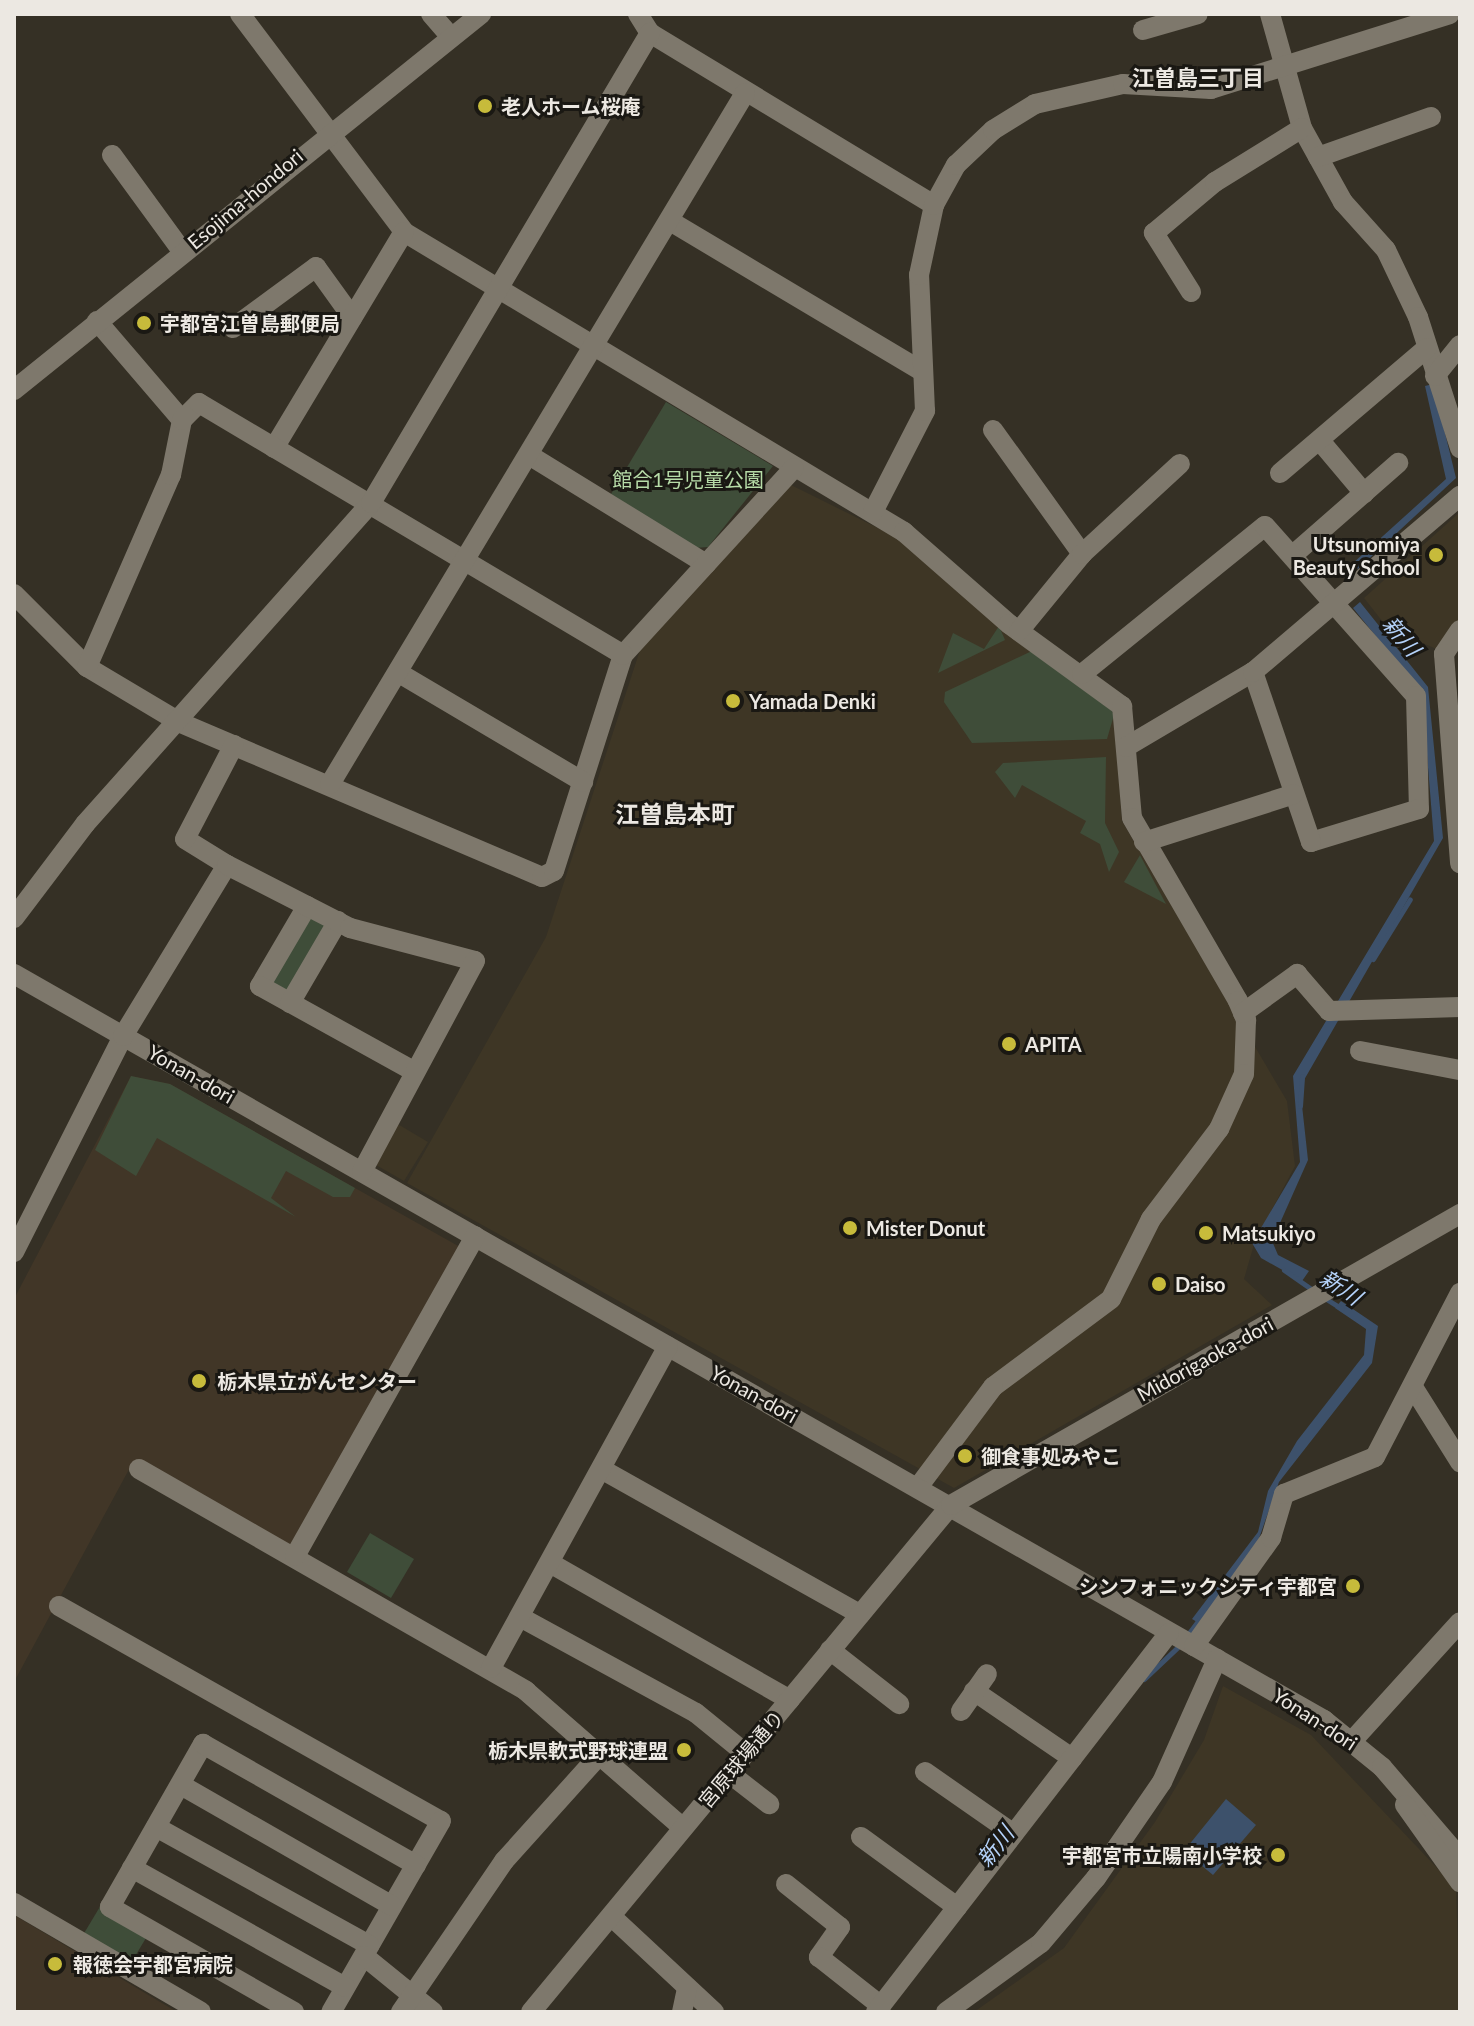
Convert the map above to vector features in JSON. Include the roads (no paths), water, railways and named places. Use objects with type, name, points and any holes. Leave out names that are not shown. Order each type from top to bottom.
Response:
[{"type":"street","points":[[240,14],[404,232],[794,468],[873,512],[1019,631],[1122,706],[1132,818],[1243,1013],[1244,1074],[1219,1129],[1151,1219],[1111,1299],[993,1387],[919,1486]]},
{"type":"street","points":[[431,14],[450,36]]},
{"type":"street","name":"Esojima-hondori","points":[[14,390],[326,132],[481,14]]},
{"type":"street","points":[[638,14],[650,33],[934,205]]},
{"type":"street","points":[[1143,30],[1198,14]]},
{"type":"street","points":[[1270,14],[1287,64],[1302,128],[1343,202],[1386,250],[1427,348],[1460,448]]},
{"type":"street","points":[[873,512],[925,411],[920,370],[919,275],[934,205],[956,165],[1035,104],[1123,84],[1211,89],[1450,14]]},
{"type":"street","points":[[14,918],[85,824],[181,723],[371,503],[650,33]]},
{"type":"street","points":[[330,784],[745,93]]},
{"type":"street","points":[[1318,157],[1431,117]]},
{"type":"street","points":[[1191,292],[1154,233],[1215,182],[1302,128]]},
{"type":"street","points":[[112,155],[182,251]]},
{"type":"street","points":[[670,221],[920,370]]},
{"type":"street","points":[[274,448],[404,232]]},
{"type":"street","points":[[233,328],[316,267],[352,317]]},
{"type":"street","points":[[97,321],[182,420]]},
{"type":"street","points":[[1435,376],[1460,345]]},
{"type":"street","points":[[1280,473],[1321,442],[1427,348]]},
{"type":"street","points":[[87,667],[171,475],[182,420],[199,403],[623,655]]},
{"type":"street","points":[[993,430],[1082,554]]},
{"type":"street","points":[[1321,442],[1364,493]]},
{"type":"street","points":[[529,455],[706,564]]},
{"type":"street","points":[[1293,555],[1398,463]]},
{"type":"street","points":[[1019,631],[1082,554],[1180,464]]},
{"type":"street","points":[[14,594],[87,667],[181,723],[542,877],[554,871],[623,655],[794,468]]},
{"type":"street","points":[[1126,747],[1253,672],[1460,496]]},
{"type":"street","points":[[1082,674],[1265,526],[1336,600],[1416,696],[1419,809],[1311,842],[1253,672]]},
{"type":"street","points":[[1460,630],[1444,654],[1460,863]]},
{"type":"street","points":[[399,673],[583,782]]},
{"type":"street","points":[[234,745],[185,839],[227,865],[338,921],[475,961],[362,1172]]},
{"type":"street","points":[[1144,842],[1294,794]]},
{"type":"street","points":[[14,1252],[123,1036],[227,865]]},
{"type":"street","points":[[307,906],[260,986],[415,1072]]},
{"type":"street","points":[[290,1003],[338,921]]},
{"type":"street","name":"Yonan-dori","points":[[14,974],[919,1486],[1353,1740],[1411,1797],[1460,1858]]},
{"type":"street","points":[[1243,1013],[1297,974],[1329,1011],[1460,1007]]},
{"type":"street","points":[[1360,1051],[1460,1070]]},
{"type":"street","name":"Midorigaoka-dori","points":[[951,1505],[1460,1214]]},
{"type":"street","points":[[295,1556],[475,1236]]},
{"type":"street","points":[[1194,1646],[1271,1538],[1284,1494],[1375,1457],[1460,1293]]},
{"type":"street","points":[[491,1668],[603,1470],[668,1346]]},
{"type":"street","points":[[1413,1387],[1460,1462]]},
{"type":"street","points":[[139,1469],[491,1668],[602,1752],[683,1828]]},
{"type":"street","points":[[603,1470],[860,1614]]},
{"type":"street","name":"宮原球場通り","points":[[531,2012],[951,1505]]},
{"type":"street","points":[[550,1563],[790,1700]]},
{"type":"street","points":[[59,1606],[441,1821],[331,2012]]},
{"type":"street","points":[[520,1617],[696,1713],[745,1753]]},
{"type":"street","points":[[1353,1740],[1460,1622]]},
{"type":"street","points":[[786,1884],[840,1927],[819,1957],[878,2009],[1169,1633]]},
{"type":"street","points":[[830,1650],[899,1704]]},
{"type":"street","points":[[946,2012],[1041,1943],[1096,1878],[1162,1782],[1217,1659]]},
{"type":"street","points":[[961,1711],[980,1682],[1072,1758]]},
{"type":"street","points":[[294,2012],[110,1907],[203,1744],[416,1865]]},
{"type":"street","points":[[407,2004],[504,1861],[602,1752]]},
{"type":"street","points":[[1382,1767],[1434,1806],[1460,1838]]},
{"type":"street","points":[[1382,1767],[1460,1882]]},
{"type":"street","points":[[925,1772],[1014,1834]]},
{"type":"street","points":[[729,1773],[769,1804]]},
{"type":"street","points":[[181,1785],[392,1906]]},
{"type":"street","points":[[156,1827],[366,1950],[407,2004],[433,2012]]},
{"type":"street","points":[[861,1837],[957,1907]]},
{"type":"street","points":[[132,1868],[345,1987]]},
{"type":"street","points":[[14,1903],[201,2012]]},
{"type":"street","points":[[611,1916],[714,2012]]},
{"type":"street","points":[[682,2012],[687,1988]]},
{"type":"water","points":[[1433,384],[1456,478],[1358,569],[1352,564],[1446,479],[1425,386]]},
{"type":"water","points":[[1360,602],[1428,687],[1443,838],[1300,1087],[1308,1160],[1272,1241],[1278,1255],[1309,1271],[1302,1281],[1261,1258],[1252,1243],[1300,1162],[1293,1076],[1434,841],[1422,693],[1353,608]]},
{"type":"water","points":[[1341,1301],[1378,1326],[1372,1363],[1279,1482],[1257,1544],[1197,1622],[1192,1619],[1258,1532],[1268,1491],[1297,1441],[1364,1355],[1366,1329],[1335,1308]]},
{"type":"water","points":[[1226,1799],[1256,1825],[1213,1875],[1184,1851]]},
{"type":"waterway","name":"新川","points":[[1373,959],[1410,899]]},
{"type":"waterway","name":"新川","points":[[1300,1106],[1302,1076]]},
{"type":"waterway","name":"新川","points":[[1284,1270],[1315,1292]]},
{"type":"waterway","name":"新川","points":[[1323,1297],[1342,1309]]},
{"type":"waterway","name":"新川","points":[[1186,1637],[1221,1590]]},
{"type":"waterway","name":"新川","points":[[1144,1679],[1180,1645]]},
{"type":"place","name":"老人ホーム桜庵","points":[[485,106]]},
{"type":"place","name":"宇都宮江曽島郵便局","points":[[144,323]]},
{"type":"place","name":"Utsunomiya Beauty School","points":[[1436,555]]},
{"type":"place","name":"Yamada Denki","points":[[733,701]]},
{"type":"place","name":"APITA","points":[[1009,1044]]},
{"type":"place","name":"Mister Donut","points":[[850,1228]]},
{"type":"place","name":"Matsukiyo","points":[[1206,1233]]},
{"type":"place","name":"Daiso","points":[[1159,1284]]},
{"type":"place","name":"栃木県立がんセンター","points":[[199,1381]]},
{"type":"place","name":"御食事処みやこ","points":[[965,1456]]},
{"type":"place","name":"シンフォニックシティ宇都宮","points":[[1353,1586]]},
{"type":"place","name":"栃木県軟式野球連盟","points":[[684,1750]]},
{"type":"place","name":"宇都宮市立陽南小学校","points":[[1278,1855]]},
{"type":"place","name":"報徳会宇都宮病院","points":[[55,1964]]},
{"type":"district","name":"江曽島三丁目","points":[[1198,78]]},
{"type":"district","name":"江曽島本町","points":[[675,814]]},
{"type":"park label","name":"館合1号児童公園","points":[[688,479]]}]
